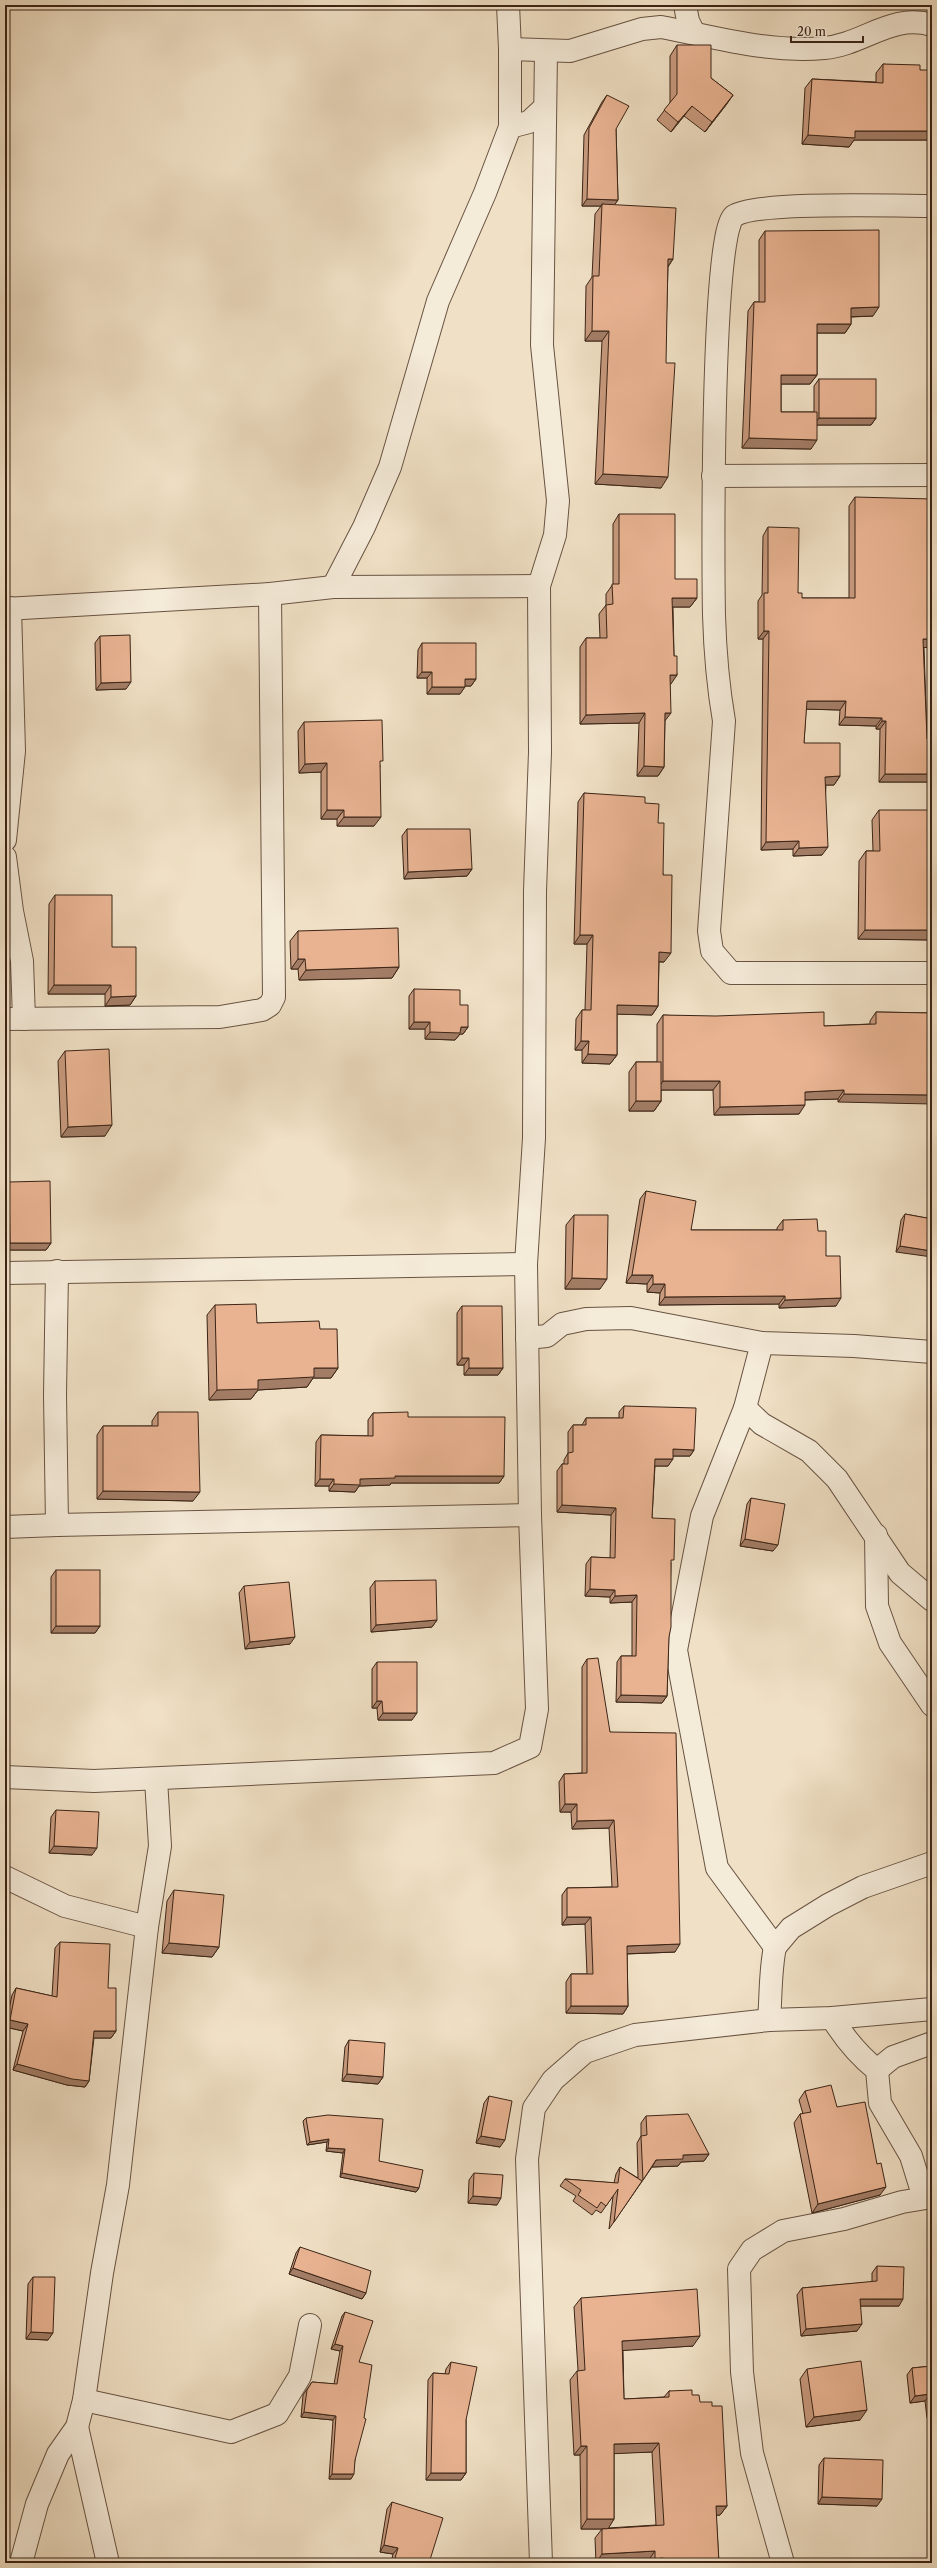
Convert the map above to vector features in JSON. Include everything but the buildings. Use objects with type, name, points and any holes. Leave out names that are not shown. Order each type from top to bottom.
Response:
[{"type":"street","points":[[333,587],[364,527],[390,467],[421,367],[438,301],[485,193],[510,127],[510,49],[508,5]]},
{"type":"street","points":[[685,5],[688,21],[694,33]]},
{"type":"street","points":[[893,23],[906,5]]},
{"type":"street","points":[[510,49],[570,51],[642,28],[661,27],[743,44],[772,48],[823,48],[846,45],[893,23],[932,25]]},
{"type":"street","points":[[5,1777],[94,1781],[494,1763],[530,1747],[537,1709],[530,1515],[526,1264],[534,1138],[535,891],[540,752],[539,586],[555,535],[558,501],[542,345],[544,108],[546,51]]},
{"type":"street","points":[[510,127],[529,122],[544,108]]},
{"type":"street","points":[[932,206],[799,207],[751,210],[734,217],[727,229],[721,269],[714,476],[715,630],[719,688],[724,721],[709,931],[712,951],[731,973],[932,973]]},
{"type":"street","points":[[714,476],[932,475]]},
{"type":"street","points":[[5,840],[7,801],[14,751],[8,608],[270,594],[333,587],[539,586]]},
{"type":"street","points":[[5,857],[12,911],[22,961],[14,1019],[220,1017],[262,1010],[270,1005],[274,997],[270,594]]},
{"type":"street","points":[[5,1273],[57,1271],[192,1271],[526,1264]]},
{"type":"street","points":[[57,1271],[55,1395],[57,1525]]},
{"type":"street","points":[[527,1338],[547,1336],[562,1324],[586,1319],[631,1318],[762,1343],[854,1346],[932,1352]]},
{"type":"street","points":[[762,1343],[745,1408],[702,1516],[676,1650],[717,1868],[775,1947]]},
{"type":"street","points":[[745,1408],[762,1424],[809,1451],[837,1479],[876,1534],[900,1574],[932,1600]]},
{"type":"street","points":[[5,1527],[530,1515]]},
{"type":"street","points":[[876,1534],[877,1606],[890,1643],[932,1705]]},
{"type":"street","points":[[21,2563],[37,2504],[58,2454],[77,2427],[84,2400],[102,2273],[118,2185],[147,1927],[160,1846],[156,1779]]},
{"type":"street","points":[[769,2020],[772,1988],[771,1966],[775,1947],[791,1928],[828,1905],[863,1887],[932,1863]]},
{"type":"street","points":[[5,1877],[65,1906],[147,1927]]},
{"type":"street","points":[[541,2563],[527,2159],[534,2108],[553,2080],[586,2052],[635,2035],[769,2020],[832,2018],[932,2009]]},
{"type":"street","points":[[783,2563],[752,2453],[742,2372],[739,2269],[752,2250],[783,2231],[844,2219],[928,2198],[911,2156],[880,2104],[877,2070],[861,2057],[844,2038],[832,2018]]},
{"type":"street","points":[[877,2070],[893,2057],[932,2043]]},
{"type":"street","points":[[84,2400],[231,2432],[277,2414],[300,2376],[310,2325]]},
{"type":"street","points":[[77,2427],[108,2563]]}]
